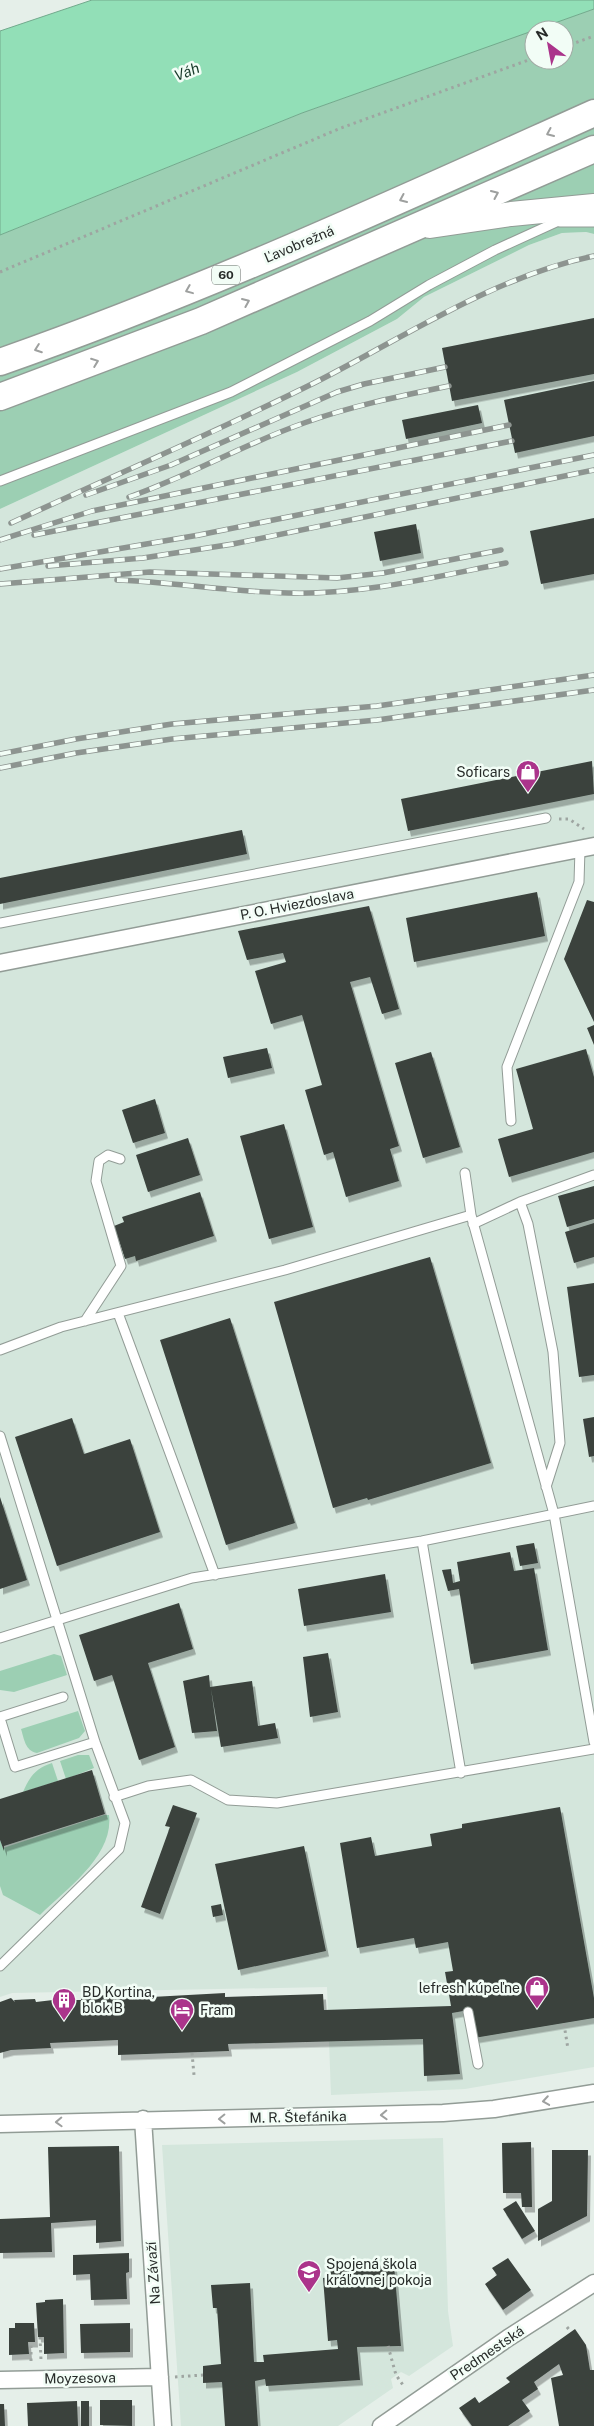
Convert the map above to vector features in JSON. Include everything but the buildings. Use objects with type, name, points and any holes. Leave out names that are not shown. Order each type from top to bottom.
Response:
[{"type":"main road","name":"Ľavobrežná","points":[[0,362],[187,292],[594,114]]},
{"type":"main road","name":"60","points":[[0,397],[201,321],[594,150]]},
{"type":"main road","points":[[418,228],[511,214],[594,206]]},
{"type":"street","name":"P. O. Hviezdoslava","points":[[0,963],[588,847]]},
{"type":"street","name":"M. R. Štefánika","points":[[0,2124],[443,2113],[494,2108],[594,2093]]},
{"type":"street","name":"Na Závaží","points":[[144,2119],[167,2377],[163,2426]]},
{"type":"street","name":"Predmestská","points":[[381,2426],[508,2338],[594,2283]]},
{"type":"street","name":"Moyzesova","points":[[0,2380],[167,2377]]},
{"type":"lane","points":[[0,481],[231,392],[370,322],[429,285],[525,235],[562,220],[594,222]]},
{"type":"lane","points":[[0,923],[546,818]]},
{"type":"lane","points":[[511,1121],[507,1067],[579,882],[588,847]]},
{"type":"lane","points":[[85,1321],[121,1266],[96,1181],[99,1160],[108,1155],[120,1159]]},
{"type":"lane","points":[[465,1173],[472,1220],[554,1514],[594,1742]]},
{"type":"lane","points":[[0,1350],[61,1327],[286,1270],[472,1220],[594,1175]]},
{"type":"lane","points":[[520,1202],[528,1224],[553,1352],[560,1443],[546,1487]]},
{"type":"lane","points":[[118,1313],[215,1575]]},
{"type":"lane","points":[[0,1436],[3,1455],[58,1620],[95,1742],[125,1824],[119,1849],[0,1966]]},
{"type":"lane","points":[[0,1638],[192,1578],[422,1541],[594,1506]]},
{"type":"lane","points":[[422,1541],[461,1773]]},
{"type":"lane","points":[[63,1697],[0,1718],[15,1767],[95,1742]]},
{"type":"lane","points":[[114,1798],[148,1786],[192,1780],[228,1800],[277,1802],[594,1750]]},
{"type":"lane","points":[[468,2012],[478,2064]]},
{"type":"path","points":[[574,43],[594,36]]},
{"type":"path","points":[[0,272],[341,128],[524,62]]},
{"type":"path","points":[[546,818],[569,819],[587,831],[588,847]]},
{"type":"path","points":[[564,2024],[568,2049]]},
{"type":"path","points":[[192,2052],[194,2075]]},
{"type":"path","points":[[568,2327],[571,2332]]},
{"type":"path","points":[[40,2337],[41,2360]]},
{"type":"path","points":[[31,2342],[31,2361]]},
{"type":"path","points":[[388,2346],[396,2375],[403,2384]]},
{"type":"path","points":[[167,2377],[202,2375]]},
{"type":"shaded area","points":[[594,9],[594,234],[586,232],[562,233],[529,245],[424,297],[397,319],[297,372],[0,509],[0,235],[302,113],[524,34],[524,70],[574,70],[574,20],[563,20]]},
{"type":"shaded area","points":[[586,232],[594,234],[594,2067],[465,2089],[331,2095],[327,1987],[12,1993],[0,1997],[0,509],[297,372],[397,319],[424,297],[529,245],[562,233]]},
{"type":"shaded area","points":[[54,1654],[61,1656],[67,1675],[14,1692],[0,1690],[0,1671]]},
{"type":"shaded area","points":[[78,1711],[85,1731],[79,1738],[37,1753],[27,1747],[21,1729]]},
{"type":"shaded area","points":[[78,1755],[89,1755],[94,1768],[66,1779],[60,1761]]},
{"type":"shaded area","points":[[52,1763],[58,1781],[23,1792],[34,1773]]},
{"type":"shaded area","points":[[109,1815],[109,1830],[96,1858],[75,1883],[40,1915],[3,1895],[0,1886],[0,1840],[3,1848]]},
{"type":"shaded area","name":"Spojená škola kráľovnej pokoja","points":[[443,2138],[448,2311],[453,2346],[409,2376],[401,2372],[391,2379],[393,2388],[338,2426],[181,2426],[162,2145]]},
{"type":"water","name":"Váh","points":[[92,0],[594,0],[594,9],[563,20],[524,20],[524,34],[302,113],[0,235],[0,31]]},
{"type":"railway","points":[[11,523],[316,382],[417,327],[486,293],[521,278],[594,256]]},
{"type":"railway","points":[[86,495],[171,465],[337,392],[364,384],[445,367]]},
{"type":"railway","points":[[129,497],[304,423],[358,406],[449,386]]},
{"type":"railway","points":[[0,540],[92,511],[509,425]]},
{"type":"railway","points":[[34,535],[512,441]]},
{"type":"railway","points":[[0,569],[199,535],[594,455]]},
{"type":"railway","points":[[48,566],[143,558],[233,544],[594,470]]},
{"type":"railway","points":[[0,584],[150,572],[337,578],[383,573],[501,550]]},
{"type":"railway","points":[[117,580],[266,592],[316,593],[398,584],[506,563]]},
{"type":"railway","points":[[0,754],[76,739],[172,724],[377,706],[594,675]]},
{"type":"railway","points":[[0,768],[76,753],[172,739],[377,720],[594,690]]},
{"type":"place","name":"Soficars","points":[[528,793]]},
{"type":"place","name":"lefresh kúpeľne","points":[[537,2009]]},
{"type":"place","name":"BD Kortina, blok B","points":[[64,2021]]},
{"type":"place","name":"Fram","points":[[182,2031]]},
{"type":"place","name":"Spojená škola kráľovnej pokoja","points":[[309,2293]]}]
